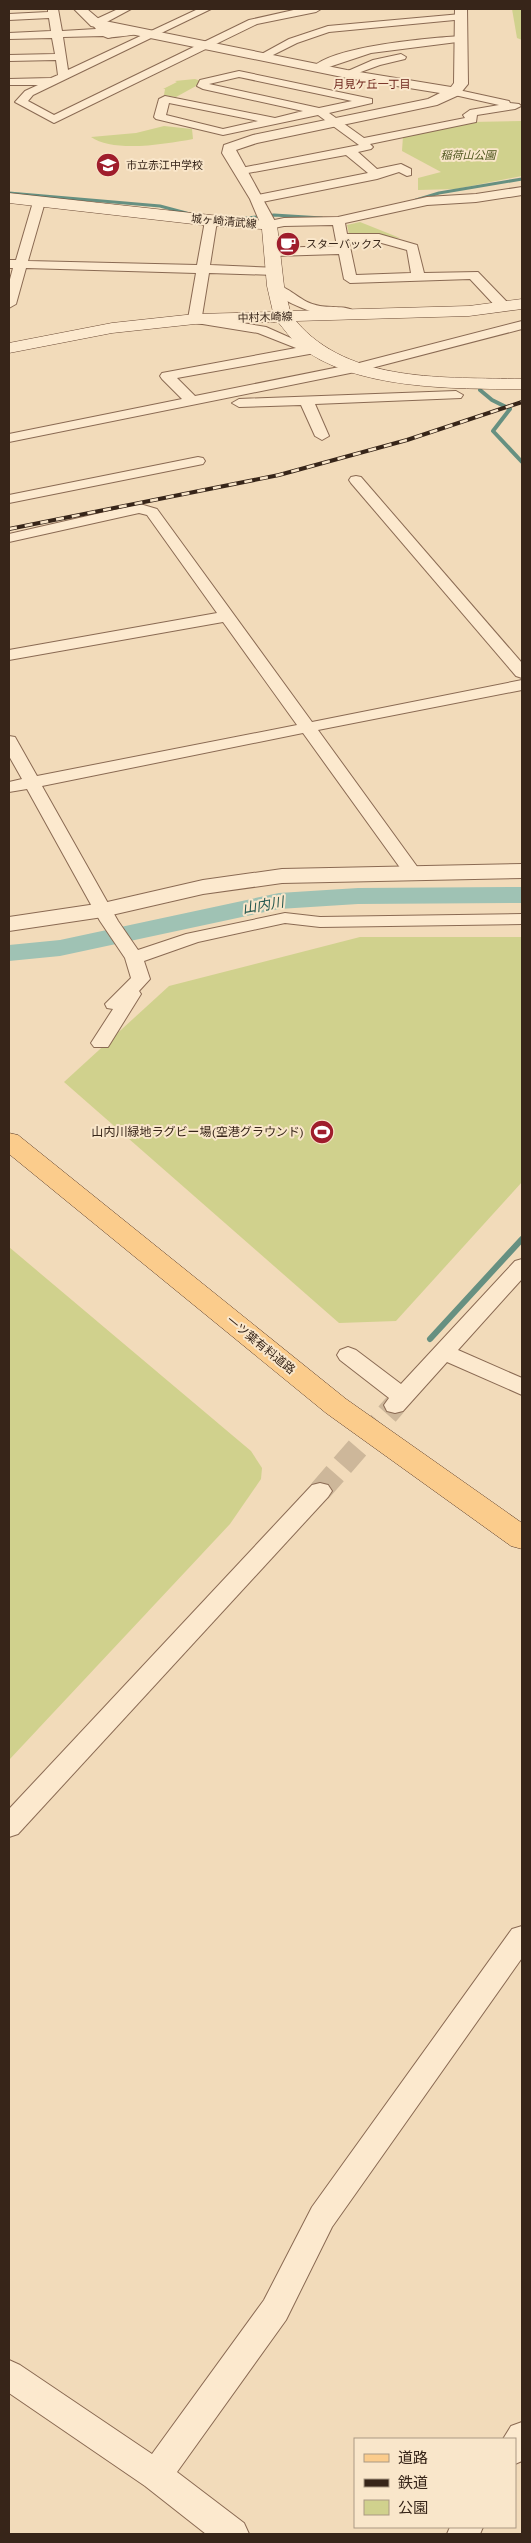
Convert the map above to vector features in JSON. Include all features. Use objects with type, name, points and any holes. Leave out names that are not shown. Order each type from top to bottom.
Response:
[{"type":"main road","name":"城ヶ崎清武線","points":[[9,198],[211,221],[267,220],[274,252],[277,289],[284,317],[296,334],[315,349],[335,360],[392,376],[428,382],[522,384]]},
{"type":"main road","name":"中村木崎線","points":[[9,348],[112,328],[195,319],[469,311],[522,304]]},
{"type":"main road","name":"一ツ葉有料道路","points":[[9,1141],[336,1406],[522,1538]]},
{"type":"street","points":[[80,9],[123,48]]},
{"type":"street","points":[[96,23],[126,9]]},
{"type":"street","points":[[206,9],[29,93],[21,102],[54,120],[254,22],[291,10],[316,9]]},
{"type":"street","points":[[291,10],[328,29],[394,58]]},
{"type":"street","points":[[9,17],[53,12],[60,57],[61,79]]},
{"type":"street","points":[[263,56],[293,41],[328,29],[461,13],[458,48],[461,84],[454,92],[432,102],[235,144],[229,148],[229,153],[257,198],[267,220],[284,222],[338,221],[427,201],[476,198],[522,191]]},
{"type":"street","points":[[96,23],[138,30],[347,74],[454,92],[518,107]]},
{"type":"street","points":[[9,36],[106,33],[138,30]]},
{"type":"street","points":[[317,68],[342,56],[372,48],[458,48]]},
{"type":"street","points":[[347,74],[394,58],[413,56]]},
{"type":"street","points":[[9,58],[60,57]]},
{"type":"street","points":[[254,77],[284,60]]},
{"type":"street","points":[[241,172],[368,148],[321,112],[203,86],[204,82],[239,74],[368,102],[321,112],[223,132],[160,118],[165,99],[275,121]]},
{"type":"street","points":[[9,82],[61,79]]},
{"type":"street","points":[[132,83],[154,88],[151,109]]},
{"type":"street","points":[[362,142],[472,120],[469,115],[474,112],[518,107]]},
{"type":"street","points":[[349,151],[375,173]]},
{"type":"street","points":[[375,173],[401,168],[407,172]]},
{"type":"street","points":[[257,198],[377,175],[375,173]]},
{"type":"street","points":[[9,304],[15,264],[39,202]]},
{"type":"street","points":[[211,221],[195,319],[261,330],[288,342],[315,349]]},
{"type":"street","points":[[338,221],[350,278],[473,276],[504,307]]},
{"type":"street","points":[[274,252],[379,238],[413,248],[418,276]]},
{"type":"street","points":[[15,264],[275,271]]},
{"type":"street","points":[[277,289],[286,298],[308,307],[329,312],[376,314]]},
{"type":"street","points":[[9,438],[360,368],[522,325]]},
{"type":"street","points":[[187,404],[167,376],[315,349]]},
{"type":"street","points":[[187,404],[456,395]]},
{"type":"street","points":[[306,400],[322,436]]},
{"type":"street","points":[[9,499],[198,460]]},
{"type":"street","points":[[123,476],[133,490]]},
{"type":"street","points":[[356,480],[522,673]]},
{"type":"street","points":[[9,538],[146,509],[152,512],[310,728],[412,872]]},
{"type":"street","points":[[9,655],[228,616]]},
{"type":"street","points":[[9,787],[522,685]]},
{"type":"street","points":[[9,741],[106,915],[131,955],[142,979]]},
{"type":"street","points":[[9,924],[106,915],[203,887],[263,878],[321,874],[522,871]]},
{"type":"street","points":[[131,955],[193,938],[285,918],[320,922],[522,919]]},
{"type":"street","points":[[114,1004],[142,979]]},
{"type":"street","points":[[101,1043],[142,979]]},
{"type":"street","points":[[348,1355],[399,1401],[522,1266]]},
{"type":"street","points":[[444,1352],[522,1387]]},
{"type":"street","points":[[9,1826],[320,1491]]},
{"type":"street","points":[[156,2475],[276,2310],[322,2217],[522,1937]]},
{"type":"street","points":[[9,2375],[156,2475],[189,2503],[233,2534]]},
{"type":"green space","points":[[512,9],[522,9],[522,40],[517,38]]},
{"type":"green space","points":[[195,79],[201,81],[196,86],[176,97],[164,95],[165,89],[163,89],[177,82],[175,81]]},
{"type":"green space","name":"稲荷山公園","points":[[522,121],[522,176],[456,189],[418,190],[418,178],[441,172],[402,151],[403,136],[471,122]]},
{"type":"green space","points":[[164,126],[192,129],[193,139],[155,145],[126,146],[112,145],[91,137],[136,133]]},
{"type":"green space","points":[[360,222],[400,238],[349,234],[347,225]]},
{"type":"green space","name":"山内川緑地ラグビー場(空港グラウンド)","points":[[360,937],[522,937],[522,1182],[396,1321],[339,1323],[64,1082],[169,986]]},
{"type":"green space","points":[[9,1247],[251,1451],[262,1468],[261,1479],[230,1524],[9,1760]]},
{"type":"waterway","points":[[416,200],[439,193],[522,179]]},
{"type":"waterway","points":[[9,193],[160,206],[190,214]]},
{"type":"waterway","points":[[239,219],[274,215],[322,218]]},
{"type":"waterway","points":[[480,390],[492,400],[510,409],[493,431],[522,462]]},
{"type":"waterway","name":"山内川","points":[[9,953],[60,948],[279,901],[358,896],[522,895]]},
{"type":"waterway","points":[[430,1339],[522,1239]]},
{"type":"tunnel","points":[[320,1491],[395,1405]]},
{"type":"railway","points":[[9,529],[279,475],[407,440],[522,402]]},
{"type":"place","name":"市立赤江中学校","points":[[108,165]]},
{"type":"place","name":"スターバックス","points":[[288,244]]},
{"type":"place","name":"山内川緑地ラグビー場(空港グラウンド)","points":[[322,1132]]},
{"type":"district","name":"月見ケ丘一丁目","points":[[372,84]]}]
